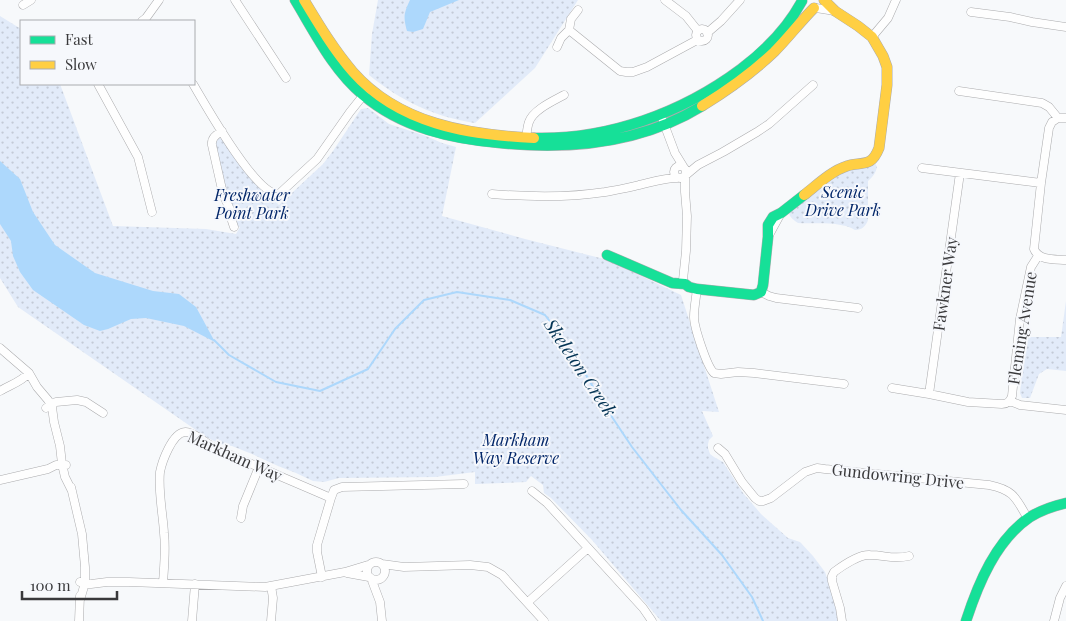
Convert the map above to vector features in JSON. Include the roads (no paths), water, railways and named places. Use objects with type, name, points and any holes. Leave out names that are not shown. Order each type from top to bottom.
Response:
[{"type":"street","points":[[23,5],[31,0]]},
{"type":"street","points":[[146,20],[159,0]]},
{"type":"street","points":[[236,0],[286,78]]},
{"type":"street","points":[[295,0],[336,66],[346,78],[367,92],[403,111],[443,127],[526,138],[557,138],[590,134],[662,119],[706,104],[746,76],[788,37],[802,19],[819,4]]},
{"type":"street","points":[[304,0],[344,62],[367,92],[384,110],[429,131],[462,139],[544,147],[585,144],[629,136],[662,119],[738,72],[779,35],[795,14],[802,0],[808,8],[819,4],[835,11],[872,37],[883,56],[887,73],[879,148],[874,159],[867,163],[847,165],[841,168],[773,217],[769,222],[768,228],[761,292]]},
{"type":"street","points":[[665,0],[686,16],[698,30],[702,29],[707,33]]},
{"type":"street","points":[[569,30],[620,71],[633,72],[698,40],[702,42],[705,40],[708,37],[707,33],[722,21],[740,0]]},
{"type":"street","points":[[872,37],[888,18],[896,0]]},
{"type":"street","points":[[557,47],[569,30],[571,19],[578,10]]},
{"type":"street","points":[[971,12],[1066,27]]},
{"type":"street","points":[[698,30],[695,36],[698,40]]},
{"type":"street","points":[[99,85],[138,158],[152,212]]},
{"type":"street","points":[[194,85],[244,166],[270,192],[276,194],[279,194],[317,159],[350,112],[367,92]]},
{"type":"street","points":[[492,194],[561,197],[610,191],[663,178],[698,165],[757,132],[769,124],[813,85]]},
{"type":"street","points":[[959,91],[1042,103],[1062,118],[1052,122],[1049,128],[1034,247],[1038,256],[1066,260]]},
{"type":"street","points":[[526,138],[531,116],[564,95]]},
{"type":"street","points":[[662,119],[675,153],[684,192],[687,216],[683,280],[685,284]]},
{"type":"street","points":[[222,131],[211,140],[223,194],[232,214],[234,227]]},
{"type":"street","points":[[922,168],[1041,183]]},
{"type":"street","name":"Fawkner Way","points":[[929,394],[960,173]]},
{"type":"street","points":[[608,255],[672,283],[685,284],[697,289],[752,295],[761,292],[776,298],[858,308]]},
{"type":"street","name":"Fleming Avenue","points":[[892,388],[974,403],[1006,404],[1010,401],[1018,337],[1030,272],[1032,264],[1038,256]]},
{"type":"street","points":[[697,289],[694,322],[710,370],[714,374],[754,373],[844,384]]},
{"type":"street","points":[[0,348],[16,362],[39,390],[49,407],[54,422],[82,534],[83,580],[78,621]]},
{"type":"street","points":[[0,391],[11,385],[19,377],[26,375]]},
{"type":"street","points":[[49,407],[64,402],[80,400],[103,413]]},
{"type":"street","points":[[1010,401],[1020,405],[1066,410]]},
{"type":"street","name":"Markham Way","points":[[163,583],[165,541],[160,471],[165,455],[176,437],[182,432],[190,433],[208,445],[331,498]]},
{"type":"street","name":"Gundowring Drive","points":[[718,448],[725,454],[742,482],[759,501],[770,498],[805,472],[817,468],[1004,488],[1016,499],[1028,519]]},
{"type":"street","points":[[0,480],[64,465]]},
{"type":"street","points":[[242,518],[243,506],[259,467]]},
{"type":"street","points":[[322,577],[317,545],[334,490],[342,487],[464,484]]},
{"type":"street","points":[[532,491],[547,503],[643,608],[652,621]]},
{"type":"street","points":[[966,621],[976,591],[1009,535],[1028,519],[1046,508],[1066,502]]},
{"type":"street","points":[[528,602],[588,548]]},
{"type":"street","points":[[842,621],[832,580],[832,576],[838,569],[862,556],[896,558],[909,556]]},
{"type":"street","points":[[83,580],[91,578],[107,582],[252,587],[271,586],[322,577],[375,562],[404,567],[470,565],[488,568],[502,575],[544,621]]},
{"type":"street","points":[[382,564],[384,569],[380,587],[382,621]]},
{"type":"street","points":[[368,565],[367,570],[380,602]]},
{"type":"street","points":[[345,572],[370,577],[375,580],[404,567]]},
{"type":"street","points":[[192,621],[195,584]]},
{"type":"street","points":[[271,586],[273,598],[271,621]]},
{"type":"street","points":[[1054,621],[1060,598],[1066,586]]},
{"type":"water","points":[[410,0],[459,0],[430,12],[423,29],[413,32],[407,31],[405,22],[405,12]]},
{"type":"water","points":[[0,161],[20,179],[33,212],[55,245],[95,273],[153,291],[179,294],[196,307],[215,342],[184,326],[146,318],[131,319],[100,331],[84,325],[33,290],[20,272],[13,256],[11,241],[0,224]]},
{"type":"waterway","name":"Skeleton Creek","points":[[214,340],[229,355],[276,382],[320,391],[368,369],[395,329],[424,300],[457,292],[510,300],[545,315],[571,349],[600,399],[632,447],[681,510],[722,555],[752,597],[763,621]]},
{"type":"park label","name":"Scenic Drive Park","points":[[843,201]]},
{"type":"park label","name":"Freshwater Point Park","points":[[252,204]]},
{"type":"park label","name":"Markham Way Reserve","points":[[516,449]]}]
